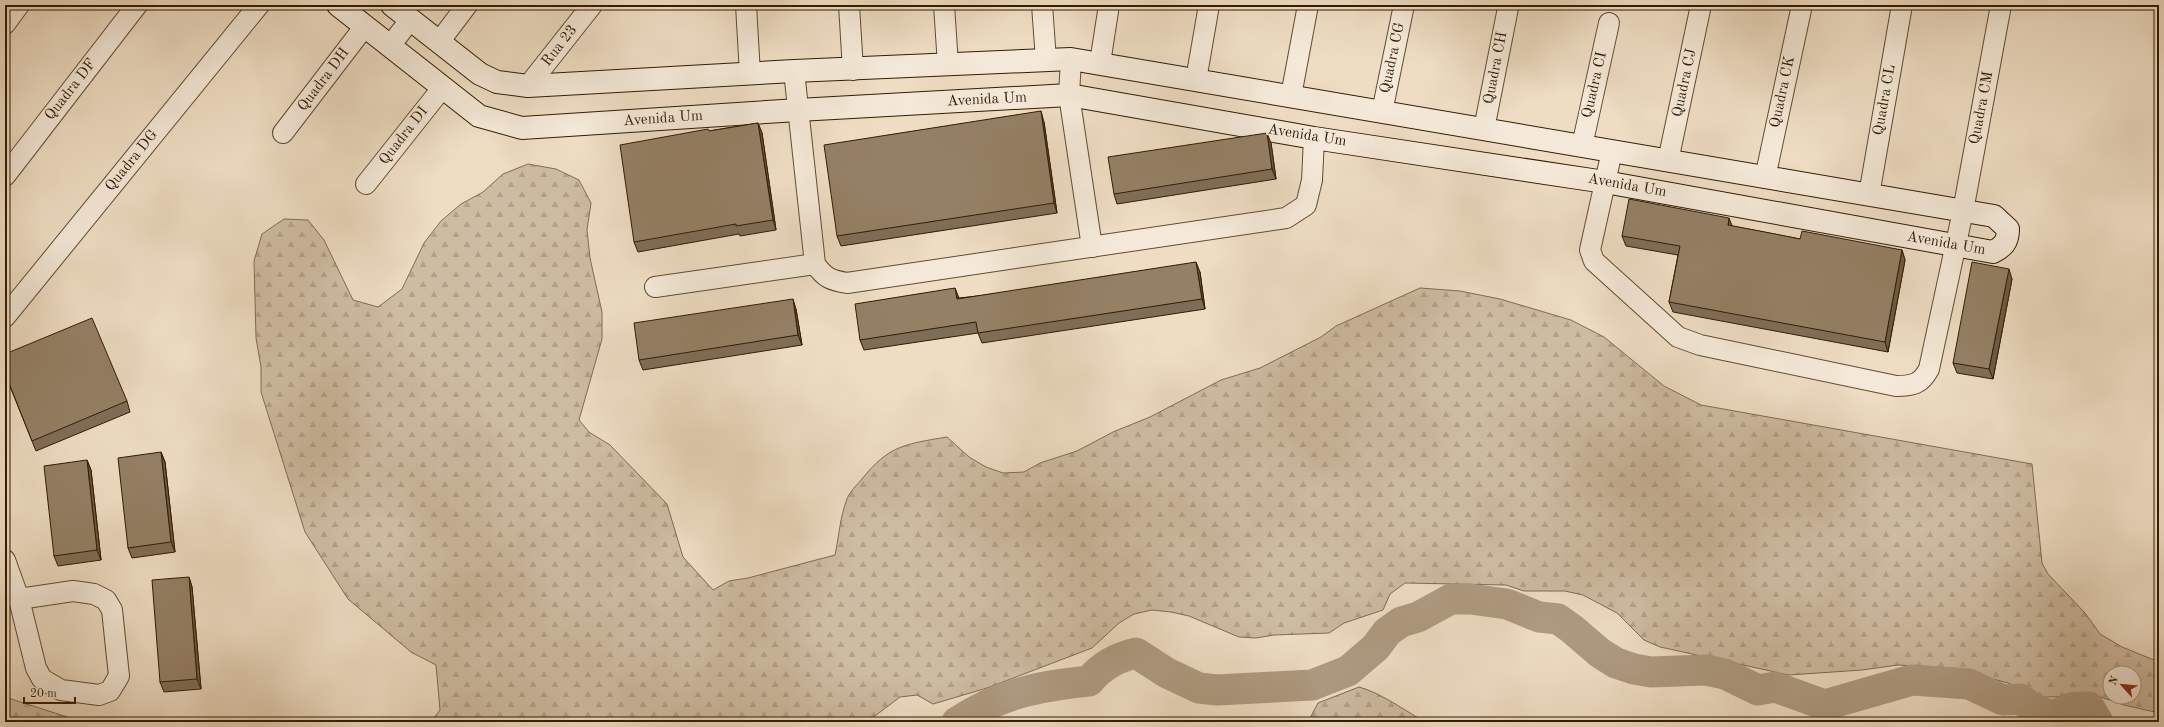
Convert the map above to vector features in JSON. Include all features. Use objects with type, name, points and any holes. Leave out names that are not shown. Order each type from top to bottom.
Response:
[{"type":"street","points":[[5,24],[19,5]]},
{"type":"street","name":"Quadra DF","points":[[5,176],[136,5]]},
{"type":"street","name":"Quadra DG","points":[[5,317],[259,5]]},
{"type":"street","name":"Avenida Um","points":[[338,5],[479,116],[522,128],[798,110],[1069,95],[1314,138],[1605,182],[1993,252],[2003,247],[2008,236],[2008,229],[1994,216],[1071,59],[853,70],[794,71],[528,86],[497,82],[486,77],[392,5]]},
{"type":"street","points":[[439,42],[466,5]]},
{"type":"street","name":"Rua 23","points":[[528,86],[592,5]]},
{"type":"street","points":[[746,5],[750,74]]},
{"type":"street","points":[[849,5],[853,70]]},
{"type":"street","points":[[944,5],[948,65]]},
{"type":"street","points":[[1042,5],[1046,60]]},
{"type":"street","points":[[1100,63],[1109,5]]},
{"type":"street","points":[[1196,80],[1209,5]]},
{"type":"street","points":[[1291,96],[1308,5]]},
{"type":"street","name":"Quadra CG","points":[[1382,112],[1404,5]]},
{"type":"street","name":"Quadra CJ","points":[[1668,161],[1701,5]]},
{"type":"street","name":"Quadra CK","points":[[1765,178],[1802,5]]},
{"type":"street","name":"Quadra CL","points":[[1869,195],[1902,5]]},
{"type":"street","name":"Quadra CM","points":[[1612,151],[1591,238],[1590,250],[1594,261],[1678,337],[1700,345],[1896,386],[1913,386],[1923,379],[1929,369],[1963,211],[2002,5]]},
{"type":"street","name":"Quadra CH","points":[[1484,129],[1508,8]]},
{"type":"street","points":[[390,46],[410,20]]},
{"type":"street","name":"Quadra CI","points":[[1582,146],[1609,23]]},
{"type":"street","name":"Quadra DH","points":[[283,133],[365,26]]},
{"type":"street","points":[[1071,59],[1069,95],[1092,247]]},
{"type":"street","points":[[794,71],[815,264],[822,274],[831,280],[847,283],[1286,218],[1306,205],[1312,180],[1314,138]]},
{"type":"street","name":"Quadra DI","points":[[366,184],[442,88]]},
{"type":"street","points":[[655,287],[815,264]]},
{"type":"street","points":[[5,560],[19,599],[36,668],[42,679],[61,690],[99,695],[110,691],[119,676],[112,610],[106,600],[94,594],[73,591],[19,599]]},
{"type":"green space","points":[[528,164],[556,169],[579,180],[591,203],[587,230],[590,258],[602,312],[602,339],[579,420],[589,432],[610,445],[667,504],[683,557],[713,590],[729,581],[748,578],[835,555],[843,513],[850,493],[881,459],[899,448],[909,444],[947,437],[969,457],[986,467],[1003,473],[1024,472],[1040,463],[1077,451],[1113,432],[1150,417],[1221,380],[1260,368],[1321,337],[1336,326],[1420,288],[1460,291],[1500,299],[1571,320],[1604,337],[1664,386],[1701,405],[2032,464],[2042,563],[2048,574],[2085,613],[2100,634],[2122,647],[2159,662],[2159,713],[2124,705],[2142,705],[2142,665],[2102,665],[2102,697],[2098,696],[2044,697],[2008,683],[1953,668],[1898,665],[1862,670],[1789,675],[1660,647],[1644,640],[1617,613],[1583,595],[1565,591],[1524,591],[1506,585],[1405,583],[1390,594],[1383,610],[1344,623],[1329,633],[1274,635],[1256,638],[1239,637],[1189,616],[1171,612],[1152,610],[1134,614],[1119,623],[1092,648],[987,688],[933,704],[917,695],[900,697],[867,722],[431,722],[440,710],[436,665],[411,652],[348,599],[305,532],[261,392],[261,367],[256,338],[254,261],[262,234],[284,219],[308,220],[324,240],[353,300],[378,307],[402,289],[424,243],[441,221],[461,204],[483,192],[503,174]]},
{"type":"green space","points":[[1359,687],[1384,698],[1425,722],[1308,722],[1318,703]]},
{"type":"green space","points":[[5,697],[83,722],[5,722]]},
{"type":"building","points":[[1041,111],[1054,203],[837,236],[824,145]]},
{"type":"building","points":[[758,123],[773,220],[736,226],[736,224],[634,242],[620,145],[708,129],[709,131]]},
{"type":"building","points":[[1267,133],[1272,169],[1114,194],[1108,157]]},
{"type":"building","points":[[1629,199],[1729,218],[1728,225],[1800,239],[1802,231],[1902,250],[1885,342],[1669,302],[1680,246],[1622,236]]},
{"type":"building","points":[[1196,262],[1202,299],[978,333],[976,322],[860,340],[855,304],[955,288],[957,299]]},
{"type":"building","points":[[1972,262],[2009,269],[1989,369],[1953,363]]},
{"type":"building","points":[[793,299],[798,335],[639,360],[634,323]]},
{"type":"building","points":[[92,318],[127,401],[32,441],[5,373],[5,354]]},
{"type":"building","points":[[161,452],[171,542],[128,548],[118,458]]},
{"type":"building","points":[[87,460],[97,550],[54,556],[44,466]]},
{"type":"building","points":[[189,577],[197,679],[160,682],[152,580]]},
{"type":"waterway","points":[[957,722],[988,704],[1020,693],[1053,686],[1089,681],[1110,663],[1122,657],[1136,653],[1167,673],[1199,688],[1217,690],[1312,685],[1348,671],[1376,647],[1387,632],[1401,622],[1418,617],[1451,599],[1470,599],[1507,604],[1539,617],[1558,619],[1600,653],[1616,663],[1634,669],[1651,672],[1706,670],[1725,674],[1758,690],[1775,687],[1825,705],[1912,680],[1969,684],[2003,700],[2020,699],[2036,710],[2053,716],[2071,708],[2089,707],[2098,722]]}]
